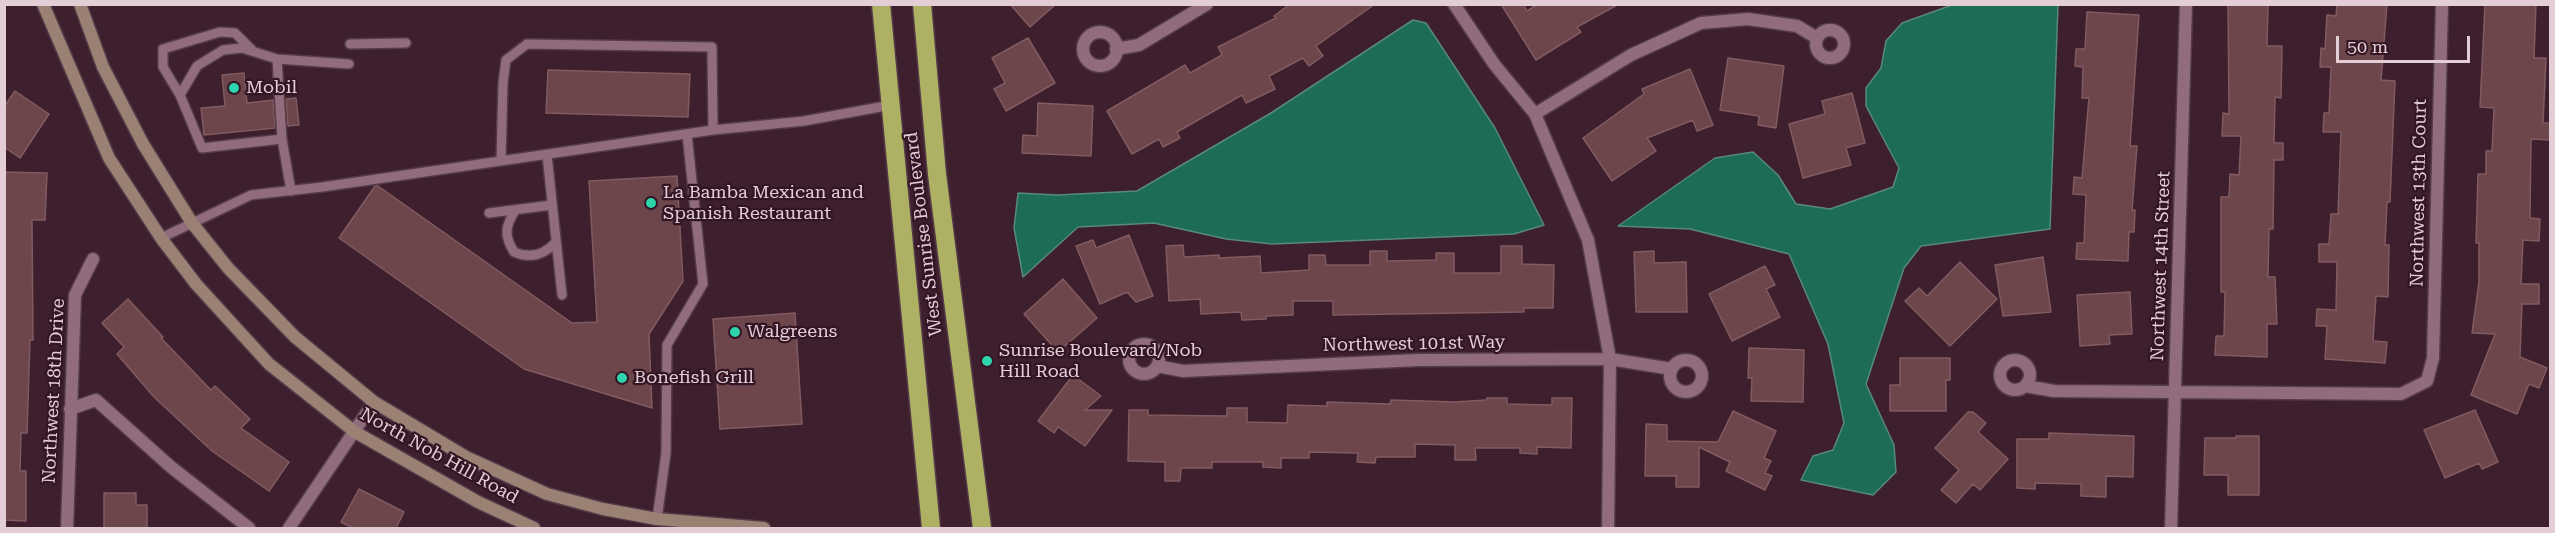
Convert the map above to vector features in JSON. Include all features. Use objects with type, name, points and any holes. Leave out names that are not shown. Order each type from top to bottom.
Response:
[{"type":"highway","name":"West Sunrise Boulevard","points":[[881,4],[931,528]]},
{"type":"highway","name":"West Sunrise Boulevard","points":[[922,4],[937,174],[982,528]]},
{"type":"main road","name":"North Nob Hill Road","points":[[44,4],[109,158],[161,238],[196,284],[269,364],[356,432],[478,502],[534,528]]},
{"type":"main road","name":"North Nob Hill Road","points":[[80,4],[104,67],[143,144],[192,223],[228,268],[295,337],[374,402],[466,457],[547,494],[603,509],[657,519],[764,528]]},
{"type":"street","points":[[1116,49],[1139,45],[1207,4]]},
{"type":"street","points":[[1455,4],[1494,64],[1535,114],[1588,240],[1610,359],[1608,528]]},
{"type":"street","name":"Northwest 14th Street","points":[[2171,528],[2186,4]]},
{"type":"street","name":"Northwest 13th Court","points":[[2175,393],[2401,394],[2427,381],[2433,358],[2442,4]]},
{"type":"street","points":[[1535,114],[1630,55],[1701,23],[1748,19],[1797,26],[1817,38]]},
{"type":"street","name":"Northwest 18th Drive","points":[[67,528],[75,295],[93,259]]},
{"type":"street","name":"Northwest 101st Way","points":[[1157,366],[1183,371],[1419,360],[1610,359],[1672,369]]},
{"type":"street","points":[[2025,386],[2054,391],[2175,393]]},
{"type":"street","points":[[70,409],[96,400],[171,467],[249,528]]},
{"type":"street","points":[[289,528],[356,432],[374,402]]},
{"type":"lane","points":[[254,52],[235,33],[220,32],[163,49],[163,67],[180,94],[202,148],[282,139]]},
{"type":"lane","points":[[350,44],[406,43]]},
{"type":"lane","points":[[501,161],[503,83],[506,60],[527,44],[712,47],[713,130]]},
{"type":"lane","points":[[180,94],[197,66],[223,50],[242,48],[277,59],[350,64]]},
{"type":"lane","points":[[277,59],[282,139],[291,191]]},
{"type":"lane","points":[[161,238],[251,195],[713,130],[804,121],[891,105]]},
{"type":"lane","points":[[657,519],[666,453],[667,345],[703,284],[687,134]]},
{"type":"lane","points":[[547,155],[562,295]]},
{"type":"lane","points":[[489,213],[552,205]]},
{"type":"lane","points":[[515,211],[508,222],[506,233],[508,243],[514,252],[524,256],[533,256],[550,249],[556,242]]},
{"type":"shaded area","points":[[1952,5],[2058,5],[2050,229],[1921,246],[1904,268],[1866,384],[1894,445],[1896,472],[1873,495],[1801,480],[1813,456],[1833,450],[1844,423],[1828,344],[1789,254],[1690,229],[1618,226],[1715,158],[1753,152],[1778,175],[1796,204],[1830,209],[1893,187],[1899,168],[1866,106],[1866,88],[1881,68],[1886,41],[1902,23]]},
{"type":"shaded area","points":[[1413,20],[1426,23],[1495,128],[1544,225],[1514,234],[1272,244],[1226,239],[1154,223],[1078,227],[1023,277],[1014,228],[1018,193],[1057,195],[1137,191],[1271,113]]},
{"type":"building","points":[[1010,4],[1056,4],[1030,27]]},
{"type":"building","points":[[1290,4],[1375,4],[1316,46],[1323,56],[1309,66],[1303,58],[1269,76],[1275,89],[1246,103],[1242,95],[1177,132],[1180,138],[1163,147],[1159,139],[1132,154],[1107,111],[1185,65],[1190,73],[1222,55],[1218,47],[1276,18],[1274,16]]},
{"type":"building","points":[[1501,4],[1523,4],[1527,11],[1538,4],[1619,4],[1577,27],[1581,32],[1536,60]]},
{"type":"building","points":[[2228,4],[2268,4],[2267,46],[2282,46],[2281,98],[2275,97],[2274,143],[2283,143],[2283,160],[2274,160],[2273,229],[2269,229],[2268,277],[2275,277],[2277,324],[2267,324],[2267,357],[2215,355],[2216,336],[2224,336],[2225,292],[2221,292],[2221,197],[2229,197],[2230,174],[2239,175],[2241,136],[2222,136],[2223,113],[2229,114]]},
{"type":"building","points":[[2337,4],[2387,4],[2381,80],[2395,81],[2390,202],[2387,202],[2385,245],[2389,245],[2388,297],[2376,296],[2373,341],[2387,342],[2385,363],[2325,359],[2327,326],[2316,326],[2317,309],[2336,310],[2337,262],[2319,262],[2319,244],[2329,244],[2331,214],[2338,214],[2341,132],[2323,132],[2324,113],[2329,113],[2331,67],[2320,67],[2321,48],[2325,49],[2327,15],[2336,16]]},
{"type":"building","points":[[2485,4],[2536,4],[2534,58],[2546,58],[2543,123],[2550,123],[2550,140],[2531,139],[2530,218],[2540,219],[2539,241],[2523,240],[2521,284],[2539,284],[2539,304],[2522,304],[2520,357],[2547,368],[2539,388],[2529,384],[2517,414],[2471,395],[2495,334],[2472,333],[2479,282],[2479,243],[2476,243],[2478,174],[2486,174],[2486,151],[2492,151],[2494,108],[2480,107]]},
{"type":"building","points":[[2087,12],[2139,15],[2130,146],[2137,146],[2132,210],[2135,210],[2134,232],[2129,232],[2128,261],[2076,259],[2077,243],[2084,243],[2086,195],[2073,194],[2074,177],[2082,178],[2089,98],[2082,98],[2083,67],[2075,66],[2076,49],[2085,49]]},
{"type":"building","points":[[1028,38],[1055,83],[1006,111],[994,89],[1005,83],[992,58]]},
{"type":"building","points":[[1728,58],[1784,66],[1776,128],[1758,125],[1759,116],[1720,110]]},
{"type":"building","points":[[1690,69],[1713,125],[1697,131],[1693,120],[1647,138],[1656,151],[1612,181],[1583,138],[1644,94],[1642,89]]},
{"type":"building","points":[[548,70],[690,74],[688,117],[546,113]]},
{"type":"building","points":[[244,73],[247,103],[273,100],[275,128],[204,135],[201,108],[225,106],[222,75]]},
{"type":"building","points":[[15,91],[49,114],[20,158],[4,147],[4,107]]},
{"type":"building","points":[[1852,93],[1865,143],[1846,148],[1851,165],[1803,178],[1789,124],[1825,114],[1822,101]]},
{"type":"building","points":[[296,98],[299,125],[288,126],[286,99]]},
{"type":"building","points":[[1038,103],[1093,106],[1091,156],[1022,153],[1023,135],[1037,136]]},
{"type":"building","points":[[4,172],[47,173],[45,220],[32,220],[33,340],[30,340],[27,433],[21,433],[20,471],[26,471],[26,521],[4,520]]},
{"type":"building","points":[[677,176],[683,281],[649,334],[652,408],[524,369],[339,238],[375,186],[378,186],[572,323],[597,322],[589,181]]},
{"type":"building","points":[[1129,235],[1153,296],[1136,302],[1128,293],[1125,293],[1100,304],[1076,246],[1093,240],[1096,248]]},
{"type":"building","points":[[1183,245],[1184,257],[1260,256],[1261,273],[1309,270],[1309,255],[1325,255],[1326,265],[1370,265],[1370,251],[1387,251],[1387,261],[1436,260],[1436,253],[1454,253],[1454,273],[1501,273],[1501,246],[1522,246],[1522,264],[1554,265],[1553,308],[1524,308],[1524,312],[1333,315],[1333,301],[1293,301],[1293,315],[1266,316],[1266,319],[1242,320],[1241,312],[1201,314],[1200,299],[1169,301],[1166,246]]},
{"type":"building","points":[[1654,251],[1654,263],[1686,262],[1687,312],[1636,312],[1634,252]]},
{"type":"building","points":[[2043,257],[2051,312],[2003,316],[1995,265]]},
{"type":"building","points":[[1960,262],[1997,299],[1950,346],[1905,301],[1919,288],[1927,296]]},
{"type":"building","points":[[1765,266],[1775,285],[1766,289],[1780,317],[1732,341],[1709,294]]},
{"type":"building","points":[[1063,279],[1097,318],[1058,352],[1024,314]]},
{"type":"building","points":[[2130,292],[2132,334],[2109,335],[2110,344],[2080,346],[2077,295]]},
{"type":"building","points":[[128,299],[163,337],[161,338],[211,390],[215,386],[250,419],[241,428],[289,462],[269,491],[212,451],[154,397],[117,354],[124,347],[102,323]]},
{"type":"building","name":"Walgreens","points":[[795,313],[802,424],[720,429],[713,319]]},
{"type":"building","points":[[1749,348],[1804,350],[1803,402],[1751,401],[1752,378],[1748,378]]},
{"type":"building","points":[[1900,358],[1950,358],[1950,380],[1946,380],[1946,411],[1890,411],[1890,385],[1900,385]]},
{"type":"building","points":[[1073,375],[1101,396],[1085,410],[1112,410],[1085,446],[1058,427],[1054,433],[1038,421]]},
{"type":"building","points":[[1487,398],[1507,398],[1507,404],[1552,405],[1552,398],[1572,398],[1571,448],[1537,447],[1537,454],[1520,453],[1520,448],[1475,448],[1476,460],[1455,460],[1455,445],[1415,444],[1415,457],[1376,457],[1375,463],[1357,462],[1358,453],[1309,452],[1309,458],[1281,458],[1281,468],[1263,467],[1263,462],[1212,462],[1212,468],[1181,468],[1180,481],[1165,481],[1165,462],[1128,461],[1129,410],[1148,410],[1148,415],[1227,416],[1227,408],[1247,408],[1247,422],[1287,423],[1288,405],[1327,406],[1327,402],[1390,404],[1391,400],[1455,402],[1486,400]]},
{"type":"building","points":[[2475,410],[2498,462],[2482,469],[2479,463],[2445,478],[2424,430]]},
{"type":"building","points":[[1733,411],[1776,431],[1764,458],[1771,461],[1765,473],[1772,476],[1765,490],[1726,471],[1730,462],[1699,447],[1699,487],[1676,487],[1676,476],[1645,476],[1646,424],[1667,425],[1667,441],[1718,442]]},
{"type":"building","points":[[1968,412],[1973,412],[1986,423],[1978,432],[2008,459],[1980,490],[1973,484],[1956,503],[1941,490],[1959,470],[1935,448]]},
{"type":"building","points":[[2049,433],[2134,436],[2133,477],[2106,476],[2106,497],[2081,496],[2081,484],[2035,483],[2035,489],[2017,488],[2017,439],[2049,439]]},
{"type":"building","points":[[2236,436],[2259,436],[2259,495],[2228,495],[2228,475],[2204,475],[2205,438],[2236,438]]},
{"type":"building","points":[[359,489],[404,512],[396,528],[353,528],[341,522]]},
{"type":"building","points":[[104,493],[136,493],[136,505],[147,505],[147,528],[104,528]]},
{"type":"place","name":"Mobil","points":[[234,88]]},
{"type":"place","name":"La Bamba Mexican and Spanish Restaurant","points":[[651,203]]},
{"type":"place","name":"Walgreens","points":[[735,332]]},
{"type":"place","name":"Sunrise Boulevard/Nob Hill Road","points":[[987,361]]},
{"type":"place","name":"Bonefish Grill","points":[[622,378]]}]
